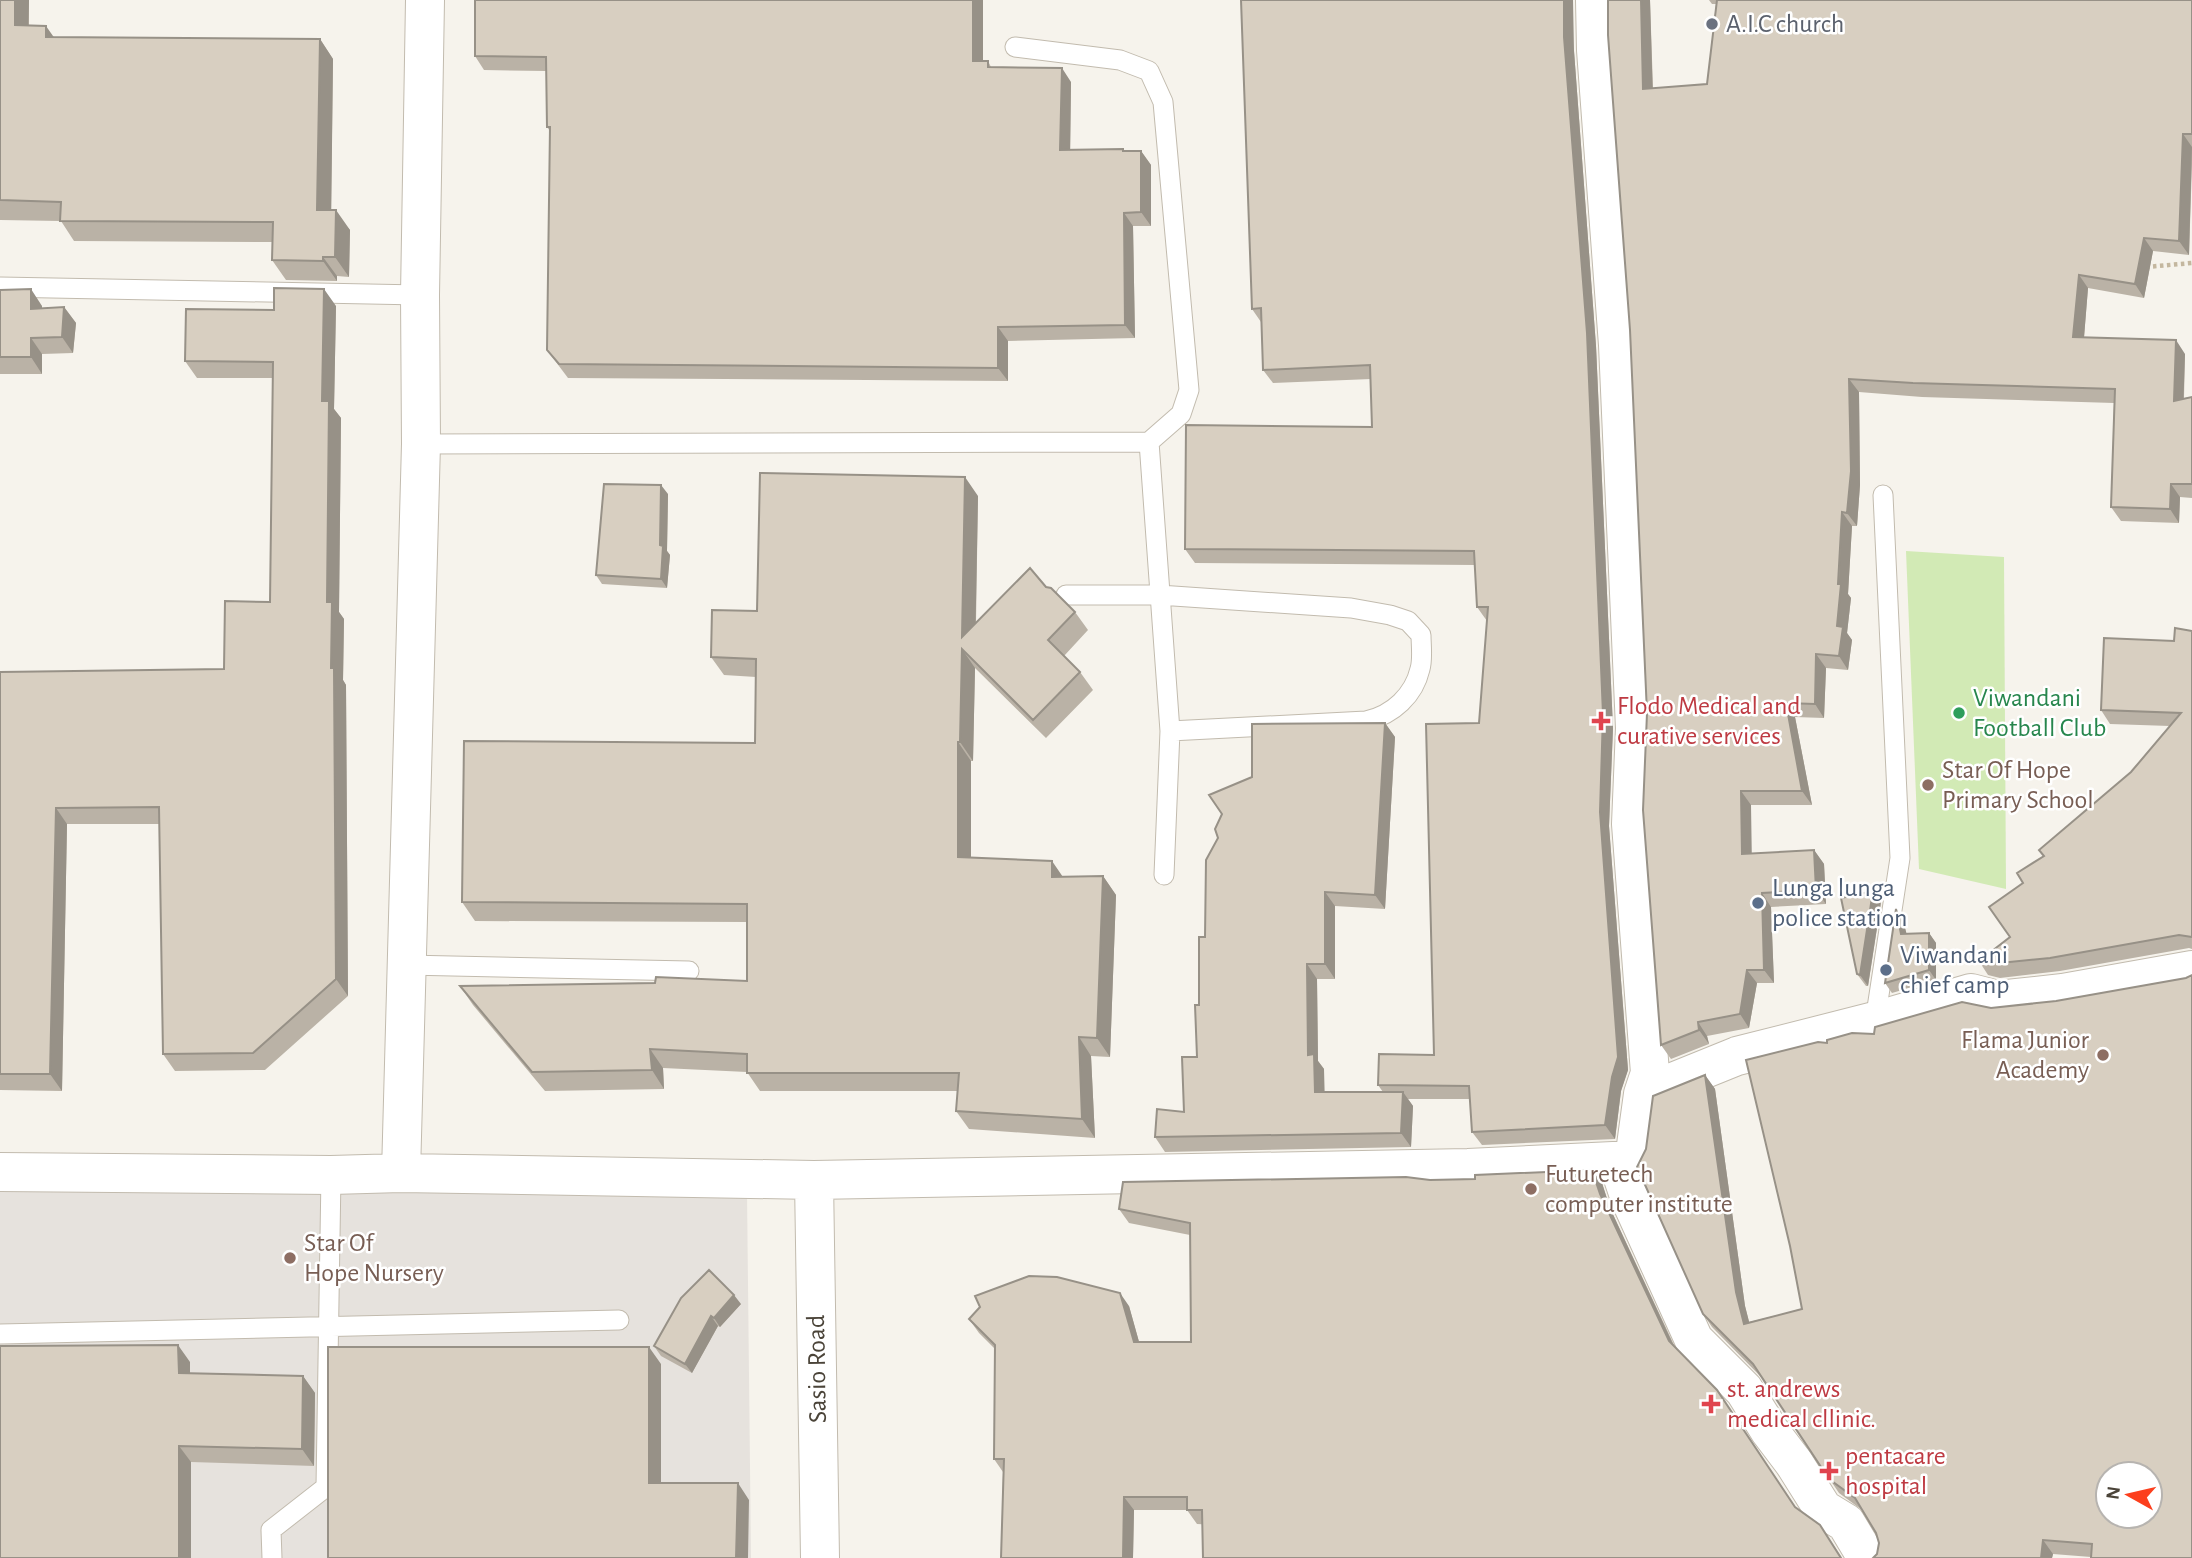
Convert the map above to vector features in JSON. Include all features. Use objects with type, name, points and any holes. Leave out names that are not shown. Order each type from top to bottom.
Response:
[{"type":"street","points":[[401,1173],[421,444],[420,295],[425,0]]},
{"type":"street","points":[[1595,0],[1596,50],[1618,345],[1634,728],[1631,824],[1650,1073],[1643,1094],[1634,1160],[1623,1178],[1694,1340],[1744,1390],[1823,1509],[1846,1523],[1867,1558]]},
{"type":"street","points":[[1643,1094],[1737,1056],[1971,993],[1998,1000],[2063,993],[2192,970]]},
{"type":"street","points":[[0,1172],[331,1175],[401,1173],[814,1180],[1455,1168],[1634,1160]]},
{"type":"street","name":"Sasio Road","points":[[814,1180],[820,1558]]},
{"type":"lane","points":[[421,444],[1149,442],[1181,414],[1189,390],[1163,102],[1149,71],[1119,60],[1015,47]]},
{"type":"lane","points":[[0,287],[420,295]]},
{"type":"lane","points":[[1149,442],[1170,731],[1164,875]]},
{"type":"lane","points":[[1875,1021],[1900,858],[1883,495]]},
{"type":"lane","points":[[1066,594],[1160,596],[1351,608],[1408,621],[1421,635],[1421,667],[1409,696],[1382,718],[1170,731]]},
{"type":"lane","points":[[406,965],[689,971]]},
{"type":"lane","points":[[272,1558],[271,1530],[326,1487],[331,1175]]},
{"type":"lane","points":[[0,1334],[619,1320]]},
{"type":"path","points":[[2133,267],[2192,263]]},
{"type":"shaded area","points":[[0,1191],[747,1192],[751,1558],[0,1558]]},
{"type":"green space","name":"Viwandani Football Club","points":[[1906,551],[2004,557],[2006,889],[1919,869]]},
{"type":"building","points":[[0,0],[15,0],[15,25],[46,26],[46,37],[320,39],[317,210],[336,210],[335,257],[323,257],[323,261],[272,260],[273,222],[60,221],[61,202],[0,200]]},
{"type":"building","points":[[475,0],[973,0],[973,61],[988,61],[988,67],[1062,68],[1060,150],[1141,151],[1141,212],[1124,213],[1125,325],[998,327],[998,368],[559,364],[547,350],[550,127],[547,127],[546,57],[475,56]]},
{"type":"building","points":[[1241,0],[1564,0],[1564,37],[1587,333],[1603,714],[1600,812],[1618,1057],[1612,1077],[1605,1125],[1472,1132],[1469,1086],[1378,1085],[1379,1054],[1434,1055],[1426,724],[1479,723],[1488,607],[1477,607],[1474,551],[1185,549],[1186,425],[1372,427],[1370,365],[1263,370],[1261,308],[1252,309]]},
{"type":"building","points":[[1608,0],[1641,0],[1643,89],[1707,84],[1717,0],[2192,0],[2192,134],[2183,134],[2179,241],[2144,238],[2135,284],[2079,275],[2073,337],[2176,340],[2174,401],[2192,397],[2192,484],[2171,484],[2170,509],[2111,507],[2115,389],[1849,379],[1851,471],[1847,513],[1842,512],[1838,584],[1841,584],[1837,626],[1843,627],[1839,656],[1816,654],[1815,704],[1786,703],[1802,791],[1741,791],[1742,854],[1814,850],[1816,890],[1762,893],[1764,970],[1747,970],[1740,1014],[1698,1022],[1699,1030],[1661,1045],[1643,810],[1647,713],[1630,330],[1608,35]]},
{"type":"building","points":[[274,288],[324,289],[322,401],[329,401],[327,602],[332,602],[331,668],[334,668],[336,979],[253,1053],[163,1054],[159,807],[56,808],[50,1074],[0,1074],[0,672],[224,669],[225,601],[270,602],[273,362],[185,361],[186,309],[274,310]]},
{"type":"building","points":[[31,289],[31,309],[64,307],[62,337],[31,338],[31,357],[0,357],[0,290]]},
{"type":"building","points":[[760,473],[965,477],[962,637],[1030,568],[1046,587],[1051,588],[1075,612],[1048,640],[1080,672],[1033,720],[962,649],[958,742],[958,857],[1052,861],[1052,877],[1103,876],[1097,1038],[1079,1037],[1082,1119],[956,1111],[959,1073],[747,1073],[747,1054],[650,1049],[652,1070],[532,1072],[460,986],[655,983],[656,977],[747,981],[747,904],[462,902],[464,741],[755,743],[756,659],[711,657],[712,610],[757,611]]},
{"type":"building","points":[[604,484],[661,485],[661,579],[596,575]]},
{"type":"building","points":[[2175,628],[2192,631],[2192,937],[2179,935],[2050,958],[1990,964],[1979,961],[2010,937],[1989,907],[2023,883],[2017,873],[2044,856],[2039,850],[2131,772],[2181,713],[2101,710],[2104,638],[2174,641]]},
{"type":"building","points":[[1385,723],[1375,895],[1325,892],[1325,964],[1307,964],[1308,1055],[1314,1054],[1315,1092],[1403,1092],[1401,1133],[1155,1137],[1157,1109],[1184,1112],[1182,1057],[1197,1057],[1195,1005],[1199,1005],[1199,937],[1205,937],[1206,860],[1218,838],[1215,829],[1222,814],[1209,795],[1252,777],[1252,724]]},
{"type":"building","points":[[1873,891],[1860,975],[1857,974],[1841,898]]},
{"type":"building","points":[[1896,909],[1901,934],[1929,933],[1929,970],[1885,983]]},
{"type":"building","points":[[2192,975],[2192,1558],[2091,1558],[2092,1544],[2043,1540],[2041,1558],[1873,1558],[1877,1554],[1879,1543],[1876,1533],[1855,1498],[1829,1479],[1753,1364],[1703,1314],[1637,1167],[1646,1149],[1653,1096],[1705,1075],[1736,1292],[1744,1324],[1802,1309],[1790,1246],[1746,1060],[1818,1042],[1827,1043],[1827,1040],[1852,1033],[1874,1034],[1875,1027],[1962,1002],[1991,1008],[2056,1001]]},
{"type":"building","points":[[1592,1170],[1600,1194],[1669,1341],[1717,1390],[1795,1507],[1820,1525],[1841,1558],[1203,1558],[1202,1510],[1187,1510],[1187,1497],[1124,1497],[1123,1558],[1001,1558],[1004,1459],[994,1459],[995,1345],[969,1319],[980,1307],[975,1296],[1029,1276],[1057,1277],[1120,1293],[1134,1342],[1191,1342],[1190,1223],[1119,1209],[1123,1182],[1406,1177],[1430,1180],[1475,1179],[1475,1175]]},
{"type":"building","points":[[709,1270],[734,1295],[714,1318],[711,1316],[685,1364],[654,1346],[681,1298]]},
{"type":"building","points":[[178,1345],[179,1373],[303,1376],[302,1449],[179,1446],[179,1558],[0,1558],[0,1346]]},
{"type":"building","points":[[328,1347],[649,1347],[649,1483],[738,1483],[736,1558],[328,1558]]},
{"type":"place","name":"A.I.C church","points":[[1712,24]]},
{"type":"place","name":"Viwandani Football Club","points":[[1959,713]]},
{"type":"place","name":"Flodo Medical and curative services","points":[[1601,721]]},
{"type":"place","name":"Star Of Hope Primary School","points":[[1928,785]]},
{"type":"place","name":"Lunga lunga police station","points":[[1758,903]]},
{"type":"place","name":"Viwandani chief camp","points":[[1886,970]]},
{"type":"place","name":"Flama Junior Academy","points":[[2103,1055]]},
{"type":"place","name":"Futuretech computer institute","points":[[1531,1189]]},
{"type":"place","name":"Star Of Hope Nursery","points":[[290,1258]]},
{"type":"place","name":"st. andrews medical cllinic.","points":[[1711,1404]]},
{"type":"place","name":"pentacare hospital","points":[[1829,1471]]}]
